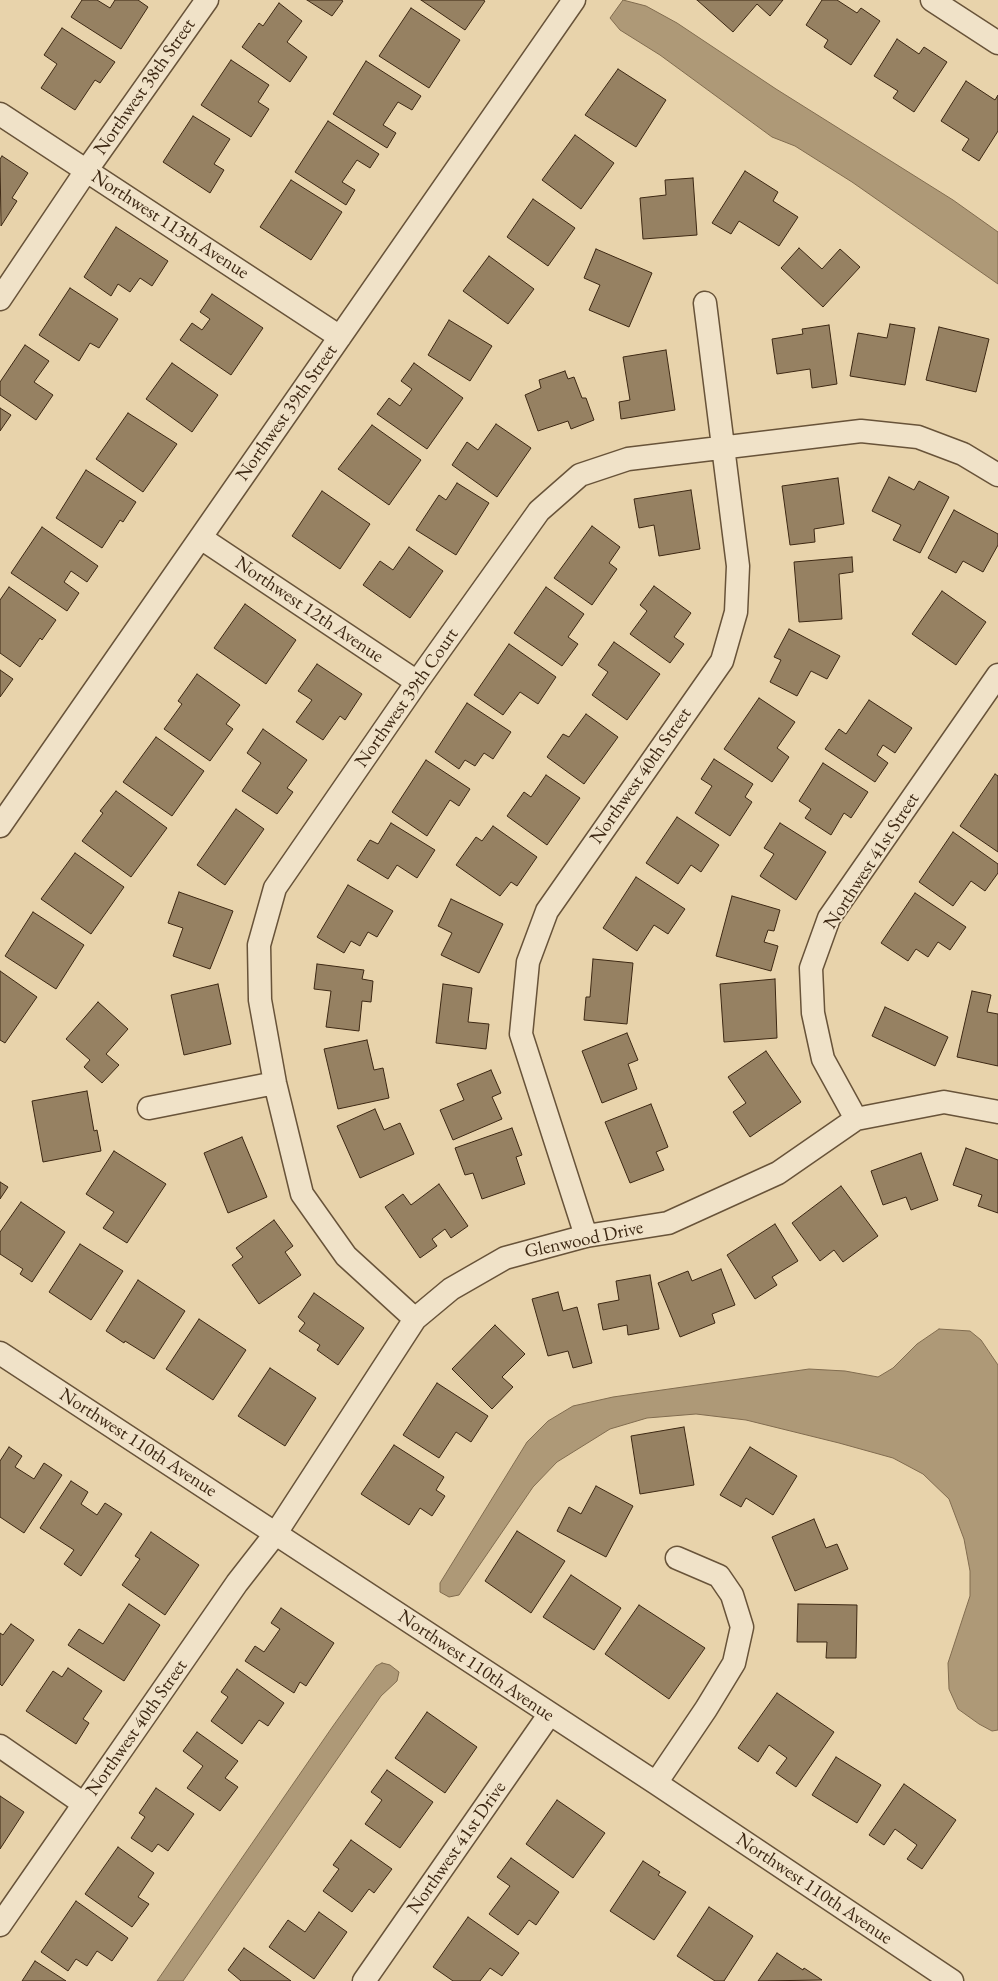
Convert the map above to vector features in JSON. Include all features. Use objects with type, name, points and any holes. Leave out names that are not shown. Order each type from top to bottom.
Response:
[{"type":"street","name":"Northwest 38th Street","points":[[0,299],[86,171],[207,0]]},
{"type":"street","name":"Northwest 39th Street","points":[[0,826],[574,0]]},
{"type":"street","points":[[932,0],[998,43]]},
{"type":"street","name":"Northwest 113th Avenue","points":[[0,114],[340,337]]},
{"type":"street","name":"Northwest 40th Street","points":[[586,1236],[521,1034],[528,962],[547,911],[722,661],[736,612],[738,566],[705,303]]},
{"type":"street","points":[[723,446],[861,431],[918,437],[963,454],[998,475]]},
{"type":"street","name":"Northwest 39th Court","points":[[415,1319],[346,1256],[302,1194],[275,1083],[260,1000],[259,945],[275,888],[417,682],[539,511],[580,475],[628,460],[723,446]]},
{"type":"street","name":"Northwest 12th Avenue","points":[[201,538],[417,682]]},
{"type":"street","name":"Northwest 41st Street","points":[[856,1120],[823,1059],[812,1013],[811,968],[829,918],[998,675]]},
{"type":"street","points":[[150,1108],[275,1083]]},
{"type":"street","name":"Glenwood Drive","points":[[276,1534],[415,1319],[451,1289],[504,1258],[586,1236],[668,1223],[778,1173],[856,1120],[944,1102],[998,1112]]},
{"type":"street","name":"Northwest 110th Avenue","points":[[0,1352],[549,1715],[656,1783],[952,1981]]},
{"type":"street","name":"Northwest 40th Street","points":[[0,1925],[237,1583],[276,1534]]},
{"type":"street","points":[[656,1783],[706,1709],[734,1663],[742,1627],[732,1595],[719,1576],[677,1558]]},
{"type":"street","name":"Northwest 41st Drive","points":[[364,1981],[549,1715]]},
{"type":"street","points":[[0,1746],[84,1804]]},
{"type":"shaded area","points":[[623,0],[646,6],[677,23],[776,89],[953,200],[998,232],[998,284],[852,182],[795,146],[772,137],[660,55],[620,30],[610,18]]},
{"type":"shaded area","points":[[939,1329],[970,1331],[981,1340],[998,1365],[998,1730],[992,1731],[958,1709],[949,1689],[948,1663],[970,1596],[970,1571],[964,1539],[949,1499],[923,1474],[893,1458],[746,1420],[696,1414],[647,1418],[610,1429],[557,1462],[533,1487],[459,1595],[449,1597],[440,1592],[440,1583],[527,1442],[548,1421],[573,1406],[613,1397],[809,1369],[845,1371],[878,1377],[893,1368],[917,1344]]},
{"type":"shaded area","points":[[382,1663],[390,1665],[399,1672],[397,1681],[381,1696],[183,1981],[157,1981],[333,1726],[376,1666]]},
{"type":"building","points":[[82,0],[97,0],[110,8],[115,0],[138,0],[148,7],[121,49],[71,17]]},
{"type":"building","points":[[307,0],[341,0],[343,1],[332,16]]},
{"type":"building","points":[[421,0],[483,0],[485,1],[465,30]]},
{"type":"building","points":[[697,0],[783,0],[770,16],[757,4],[733,32]]},
{"type":"building","points":[[822,0],[837,0],[857,13],[861,8],[880,21],[851,65],[824,47],[828,40],[806,25]]},
{"type":"building","points":[[279,3],[302,21],[287,42],[307,57],[290,82],[242,47],[259,23],[263,26]]},
{"type":"building","points":[[411,8],[460,40],[429,88],[379,56]]},
{"type":"building","points":[[62,28],[115,62],[100,83],[95,80],[75,110],[41,88],[57,64],[44,55]]},
{"type":"building","points":[[897,39],[919,54],[924,47],[947,62],[914,112],[893,98],[898,91],[874,76]]},
{"type":"building","points":[[231,60],[269,85],[258,102],[269,109],[251,137],[201,105]]},
{"type":"building","points":[[366,61],[421,96],[412,110],[398,102],[383,125],[396,133],[387,148],[333,114]]},
{"type":"building","points":[[618,69],[666,100],[636,147],[585,115]]},
{"type":"building","points":[[966,81],[995,100],[998,95],[998,131],[979,161],[962,150],[969,139],[941,121]]},
{"type":"building","points":[[193,116],[230,139],[214,164],[224,170],[210,193],[163,162]]},
{"type":"building","points":[[328,121],[379,154],[370,168],[357,160],[342,182],[355,190],[346,205],[295,172]]},
{"type":"building","points":[[575,135],[614,163],[581,209],[542,180]]},
{"type":"building","points":[[2,156],[28,173],[12,198],[17,201],[1,226],[0,159]]},
{"type":"building","points":[[745,171],[778,192],[773,201],[798,217],[779,246],[739,221],[731,234],[712,223]]},
{"type":"building","points":[[693,178],[697,235],[643,239],[640,198],[666,195],[665,180]]},
{"type":"building","points":[[291,180],[342,212],[311,260],[260,227]]},
{"type":"building","points":[[533,199],[575,228],[548,266],[507,237]]},
{"type":"building","points":[[116,227],[168,261],[152,286],[140,278],[130,292],[118,284],[111,296],[84,277]]},
{"type":"building","points":[[799,248],[822,269],[840,249],[860,267],[823,307],[781,268]]},
{"type":"building","points":[[596,249],[652,273],[629,327],[589,310],[600,285],[584,278]]},
{"type":"building","points":[[489,256],[534,289],[508,324],[463,291]]},
{"type":"building","points":[[70,288],[118,319],[99,348],[90,343],[79,361],[39,335]]},
{"type":"building","points":[[212,294],[263,328],[231,375],[180,340],[192,323],[202,330],[210,319],[200,312]]},
{"type":"building","points":[[449,320],[492,346],[470,381],[428,355]]},
{"type":"building","points":[[890,324],[915,328],[905,385],[850,376],[858,333],[887,338]]},
{"type":"building","points":[[829,325],[837,384],[812,388],[810,369],[777,374],[772,339],[803,334],[802,329]]},
{"type":"building","points":[[939,327],[989,339],[976,392],[926,380]]},
{"type":"building","points":[[25,345],[49,361],[34,382],[53,395],[36,420],[0,395],[0,382]]},
{"type":"building","points":[[666,350],[675,410],[621,419],[619,402],[630,400],[623,357]]},
{"type":"building","points":[[172,363],[218,395],[192,432],[146,399]]},
{"type":"building","points":[[414,363],[463,398],[427,449],[377,414],[389,398],[400,406],[412,389],[401,381]]},
{"type":"building","points":[[565,371],[568,379],[574,377],[582,398],[586,398],[594,420],[571,429],[568,421],[538,431],[525,395],[541,388],[539,380]]},
{"type":"building","points":[[0,408],[11,415],[0,431]]},
{"type":"building","points":[[128,413],[177,444],[143,492],[96,459]]},
{"type":"building","points":[[496,424],[531,448],[497,497],[452,465],[467,442],[478,450]]},
{"type":"building","points":[[372,425],[421,460],[389,505],[338,469]]},
{"type":"building","points":[[86,470],[136,502],[123,522],[120,520],[102,548],[56,518]]},
{"type":"building","points":[[889,477],[914,490],[919,481],[949,497],[920,553],[893,540],[901,525],[872,511]]},
{"type":"building","points":[[838,478],[844,524],[814,529],[815,542],[790,545],[782,486]]},
{"type":"building","points":[[457,483],[489,503],[456,555],[416,530],[439,495],[446,500]]},
{"type":"building","points":[[691,490],[700,549],[659,556],[654,525],[639,528],[634,499]]},
{"type":"building","points":[[322,491],[370,524],[340,569],[292,536]]},
{"type":"building","points":[[954,510],[998,534],[998,545],[983,572],[963,561],[956,573],[928,558]]},
{"type":"building","points":[[592,526],[620,547],[609,563],[617,569],[592,605],[554,578]]},
{"type":"building","points":[[42,527],[98,566],[87,582],[71,571],[64,582],[79,593],[67,611],[11,573]]},
{"type":"building","points":[[409,547],[443,571],[410,618],[363,585],[380,561],[393,570]]},
{"type":"building","points":[[852,557],[853,572],[839,574],[842,619],[799,622],[794,562]]},
{"type":"building","points":[[654,586],[691,613],[674,637],[684,644],[670,663],[630,634],[647,611],[640,605]]},
{"type":"building","points":[[9,587],[56,620],[42,640],[40,638],[20,667],[0,653],[0,600]]},
{"type":"building","points":[[546,587],[584,614],[568,637],[578,644],[562,666],[514,633]]},
{"type":"building","points":[[942,591],[986,622],[956,665],[912,634]]},
{"type":"building","points":[[245,604],[296,640],[266,684],[214,648]]},
{"type":"building","points":[[789,629],[840,656],[827,679],[811,671],[797,696],[770,682],[781,660],[774,657]]},
{"type":"building","points":[[614,642],[660,674],[627,720],[592,695],[608,672],[598,665]]},
{"type":"building","points":[[509,644],[556,677],[538,704],[520,692],[503,715],[474,695]]},
{"type":"building","points":[[317,664],[362,694],[345,720],[340,716],[323,740],[296,722],[312,700],[298,691]]},
{"type":"building","points":[[0,670],[13,679],[0,697]]},
{"type":"building","points":[[197,674],[240,705],[226,724],[233,729],[210,761],[164,729],[182,704],[178,701]]},
{"type":"building","points":[[759,698],[795,722],[777,748],[789,757],[772,782],[724,749]]},
{"type":"building","points":[[869,700],[912,728],[895,753],[883,745],[877,755],[888,763],[875,782],[825,749],[839,729],[846,734]]},
{"type":"building","points":[[467,703],[511,732],[493,759],[484,753],[475,766],[465,760],[459,769],[435,752]]},
{"type":"building","points":[[586,714],[618,737],[584,784],[547,757],[563,734],[569,737]]},
{"type":"building","points":[[263,729],[307,760],[287,788],[293,792],[277,814],[242,791],[261,763],[247,753]]},
{"type":"building","points":[[156,737],[204,771],[172,816],[123,782]]},
{"type":"building","points":[[714,759],[753,784],[745,797],[752,802],[730,836],[695,813],[712,786],[701,779]]},
{"type":"building","points":[[426,760],[470,789],[459,806],[450,800],[427,836],[392,812]]},
{"type":"building","points":[[823,763],[868,792],[851,818],[844,813],[831,835],[805,818],[811,809],[799,801]]},
{"type":"building","points":[[995,774],[998,776],[998,852],[960,826]]},
{"type":"building","points":[[546,775],[580,798],[547,845],[507,816],[524,792],[531,797]]},
{"type":"building","points":[[116,791],[167,828],[131,877],[82,841],[103,813],[100,811]]},
{"type":"building","points":[[236,809],[264,829],[225,885],[197,865]]},
{"type":"building","points":[[677,817],[719,845],[701,872],[691,865],[678,884],[646,863]]},
{"type":"building","points":[[391,823],[435,850],[417,878],[397,865],[388,879],[357,860],[370,840],[378,844]]},
{"type":"building","points":[[780,823],[826,852],[796,900],[760,876],[774,854],[764,848]]},
{"type":"building","points":[[493,826],[537,857],[517,886],[511,882],[500,896],[456,865],[476,837],[482,841]]},
{"type":"building","points":[[953,832],[998,864],[998,873],[985,891],[971,881],[953,906],[919,882]]},
{"type":"building","points":[[75,853],[124,887],[91,934],[41,899]]},
{"type":"building","points":[[636,877],[685,909],[668,934],[654,925],[637,951],[603,928]]},
{"type":"building","points":[[348,885],[393,911],[377,937],[368,932],[360,946],[351,941],[344,953],[317,937]]},
{"type":"building","points":[[179,892],[233,911],[210,969],[173,956],[183,928],[168,923]]},
{"type":"building","points":[[915,893],[966,927],[950,950],[938,942],[928,957],[916,949],[908,961],[881,943]]},
{"type":"building","points":[[732,896],[780,910],[774,931],[768,930],[764,942],[778,946],[771,971],[716,956]]},
{"type":"building","points":[[451,899],[503,924],[479,973],[441,955],[452,933],[438,926]]},
{"type":"building","points":[[33,912],[84,945],[56,989],[5,956]]},
{"type":"building","points":[[593,959],[633,963],[627,1024],[584,1020],[586,997],[590,997]]},
{"type":"building","points":[[317,964],[364,970],[362,979],[373,981],[371,1002],[362,1001],[359,1031],[326,1027],[331,991],[314,989]]},
{"type":"building","points":[[0,971],[37,997],[5,1043],[0,1040]]},
{"type":"building","points":[[775,979],[777,1038],[724,1042],[720,984]]},
{"type":"building","points":[[218,984],[231,1044],[184,1055],[171,995]]},
{"type":"building","points":[[443,984],[472,988],[468,1022],[489,1024],[486,1049],[436,1043]]},
{"type":"building","points":[[972,991],[991,995],[987,1012],[998,1014],[998,1066],[957,1057]]},
{"type":"building","points":[[98,1002],[128,1029],[106,1054],[119,1065],[102,1083],[84,1067],[90,1060],[66,1039]]},
{"type":"building","points":[[885,1007],[948,1037],[935,1066],[872,1036]]},
{"type":"building","points":[[627,1033],[638,1060],[628,1064],[637,1089],[602,1103],[582,1051]]},
{"type":"building","points":[[367,1040],[374,1070],[383,1068],[389,1098],[338,1109],[324,1049]]},
{"type":"building","points":[[766,1051],[801,1102],[750,1137],[733,1112],[746,1103],[728,1077]]},
{"type":"building","points":[[491,1070],[501,1093],[492,1097],[502,1119],[453,1140],[440,1110],[464,1100],[457,1084]]},
{"type":"building","points":[[87,1091],[94,1131],[97,1130],[101,1151],[43,1162],[32,1101]]},
{"type":"building","points":[[651,1104],[668,1147],[656,1152],[664,1170],[630,1183],[605,1122]]},
{"type":"building","points":[[375,1109],[384,1130],[400,1123],[414,1154],[360,1178],[337,1126]]},
{"type":"building","points":[[512,1128],[522,1155],[516,1157],[525,1184],[482,1199],[473,1173],[465,1175],[455,1148]]},
{"type":"building","points":[[242,1137],[267,1197],[228,1213],[204,1153]]},
{"type":"building","points":[[966,1148],[998,1160],[998,1213],[978,1206],[982,1195],[953,1185]]},
{"type":"building","points":[[114,1151],[166,1184],[127,1243],[103,1228],[114,1212],[86,1194]]},
{"type":"building","points":[[921,1153],[938,1200],[911,1210],[906,1197],[883,1205],[871,1171]]},
{"type":"building","points":[[0,1182],[8,1187],[0,1199]]},
{"type":"building","points":[[439,1184],[468,1226],[451,1238],[445,1229],[432,1239],[437,1246],[420,1258],[385,1207],[403,1194],[411,1205]]},
{"type":"building","points":[[841,1186],[878,1236],[843,1262],[834,1250],[820,1261],[792,1223]]},
{"type":"building","points":[[21,1202],[65,1232],[32,1282],[20,1274],[23,1269],[0,1254],[0,1232]]},
{"type":"building","points":[[274,1220],[293,1246],[285,1252],[301,1275],[259,1304],[232,1265],[243,1257],[236,1248]]},
{"type":"building","points":[[775,1224],[798,1261],[772,1277],[777,1285],[755,1299],[727,1255]]},
{"type":"building","points":[[80,1244],[123,1271],[91,1320],[49,1292]]},
{"type":"building","points":[[721,1269],[735,1305],[712,1314],[715,1323],[680,1337],[658,1283],[688,1271],[692,1281]]},
{"type":"building","points":[[650,1275],[659,1329],[628,1335],[627,1325],[603,1330],[598,1304],[619,1300],[616,1281]]},
{"type":"building","points":[[138,1280],[185,1311],[154,1359],[106,1331]]},
{"type":"building","points":[[558,1292],[563,1311],[577,1307],[592,1363],[573,1368],[568,1351],[548,1356],[532,1299]]},
{"type":"building","points":[[314,1293],[364,1328],[338,1365],[317,1350],[320,1345],[299,1331],[305,1323],[298,1317]]},
{"type":"building","points":[[199,1319],[246,1350],[213,1400],[166,1369]]},
{"type":"building","points":[[495,1325],[525,1354],[502,1377],[513,1387],[492,1409],[452,1369]]},
{"type":"building","points":[[270,1368],[316,1398],[285,1446],[238,1416]]},
{"type":"building","points":[[437,1383],[488,1416],[471,1442],[456,1432],[439,1458],[403,1435]]},
{"type":"building","points":[[684,1427],[694,1485],[640,1494],[631,1436]]},
{"type":"building","points":[[394,1445],[444,1477],[436,1490],[445,1496],[432,1516],[420,1508],[409,1525],[361,1494]]},
{"type":"building","points":[[9,1447],[22,1456],[15,1467],[34,1479],[44,1463],[62,1475],[24,1533],[0,1517],[0,1461]]},
{"type":"building","points":[[750,1447],[797,1476],[773,1515],[746,1498],[741,1507],[720,1495]]},
{"type":"building","points":[[71,1481],[88,1492],[81,1504],[97,1515],[105,1503],[122,1514],[81,1576],[64,1564],[74,1550],[40,1528]]},
{"type":"building","points":[[596,1486],[633,1506],[606,1557],[557,1531],[569,1507],[581,1514]]},
{"type":"building","points":[[814,1519],[826,1548],[837,1544],[848,1569],[795,1591],[772,1537]]},
{"type":"building","points":[[517,1531],[565,1561],[531,1613],[485,1581]]},
{"type":"building","points":[[151,1532],[199,1565],[165,1615],[122,1585],[140,1559],[135,1556]]},
{"type":"building","points":[[571,1575],[621,1608],[594,1650],[543,1617]]},
{"type":"building","points":[[129,1604],[160,1625],[124,1681],[68,1645],[79,1629],[103,1644]]},
{"type":"building","points":[[798,1604],[857,1605],[856,1658],[826,1658],[827,1642],[797,1642]]},
{"type":"building","points":[[639,1605],[705,1648],[669,1699],[605,1654]]},
{"type":"building","points":[[281,1608],[334,1643],[306,1686],[300,1682],[294,1693],[245,1661],[255,1646],[264,1652],[280,1629],[271,1623]]},
{"type":"building","points":[[11,1624],[34,1640],[2,1686],[0,1684],[0,1633],[3,1635]]},
{"type":"building","points":[[68,1668],[102,1691],[83,1719],[89,1723],[76,1744],[26,1711],[53,1671],[62,1677]]},
{"type":"building","points":[[237,1669],[284,1703],[268,1726],[259,1720],[242,1744],[211,1721],[228,1697],[221,1692]]},
{"type":"building","points":[[777,1693],[834,1732],[796,1787],[776,1773],[787,1758],[769,1745],[758,1762],[738,1748]]},
{"type":"building","points":[[427,1712],[477,1747],[445,1793],[395,1758]]},
{"type":"building","points":[[197,1732],[238,1761],[225,1778],[238,1787],[220,1811],[187,1788],[203,1766],[183,1751]]},
{"type":"building","points":[[836,1757],[881,1785],[857,1823],[812,1795]]},
{"type":"building","points":[[387,1770],[433,1802],[400,1848],[365,1824],[382,1800],[371,1792]]},
{"type":"building","points":[[904,1784],[956,1820],[922,1869],[907,1859],[917,1845],[895,1829],[884,1845],[869,1835]]},
{"type":"building","points":[[156,1788],[194,1814],[168,1851],[158,1844],[152,1852],[131,1838],[145,1817],[139,1813]]},
{"type":"building","points":[[0,1796],[24,1812],[0,1849]]},
{"type":"building","points":[[557,1800],[605,1833],[573,1878],[526,1844]]},
{"type":"building","points":[[351,1840],[392,1869],[374,1893],[369,1889],[352,1912],[323,1891],[339,1869],[333,1865]]},
{"type":"building","points":[[118,1847],[154,1873],[138,1897],[149,1904],[132,1927],[85,1894]]},
{"type":"building","points":[[511,1858],[559,1892],[536,1925],[529,1920],[518,1935],[489,1914],[510,1886],[497,1877]]},
{"type":"building","points":[[643,1861],[660,1872],[658,1875],[686,1892],[654,1940],[610,1911]]},
{"type":"building","points":[[76,1901],[128,1938],[112,1961],[97,1951],[87,1966],[76,1959],[68,1971],[41,1952]]},
{"type":"building","points":[[709,1907],[753,1936],[724,1981],[715,1981],[677,1956]]},
{"type":"building","points":[[319,1912],[347,1932],[314,1979],[269,1947],[288,1920],[305,1932]]},
{"type":"building","points":[[468,1917],[519,1953],[502,1976],[490,1968],[480,1981],[453,1981],[433,1967]]},
{"type":"building","points":[[244,1948],[291,1981],[241,1981],[228,1970]]},
{"type":"building","points":[[777,1953],[803,1970],[804,1968],[822,1980],[758,1981]]},
{"type":"building","points":[[35,1961],[66,1981],[22,1981]]}]
